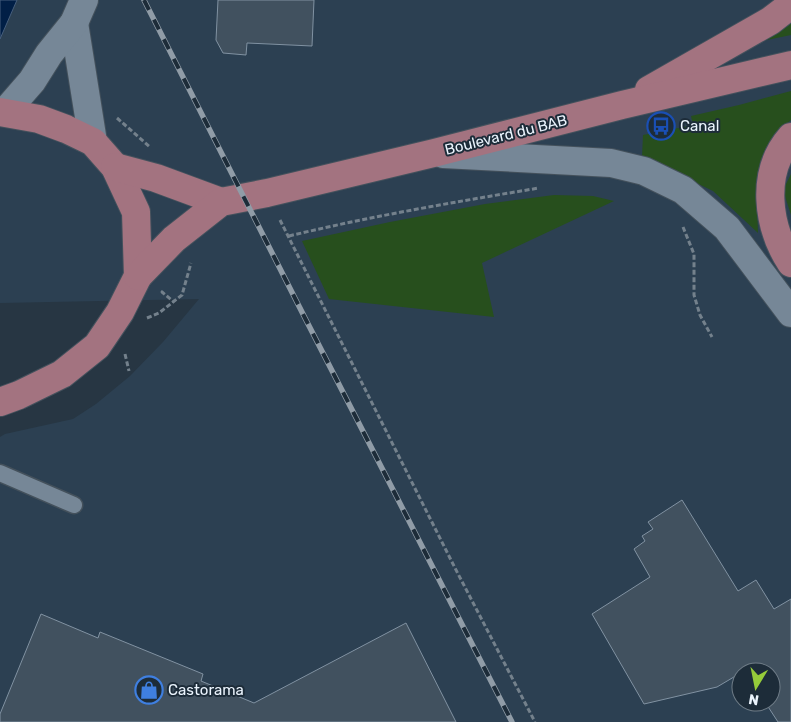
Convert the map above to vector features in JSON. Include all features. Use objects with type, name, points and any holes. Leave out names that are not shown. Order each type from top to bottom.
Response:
[{"type":"main road","points":[[622,105],[770,21],[791,5]]},
{"type":"main road","points":[[2,112],[32,81],[79,12]]},
{"type":"main road","points":[[79,12],[93,142]]},
{"type":"main road","name":"Boulevard du BAB","points":[[138,276],[174,239],[221,202],[267,193],[434,153],[622,105],[791,65]]},
{"type":"main road","points":[[0,402],[19,396],[62,374],[97,346],[120,312],[138,276],[136,212],[114,167],[93,142],[39,119],[2,112]]},
{"type":"main road","points":[[791,137],[775,161],[770,191],[772,220],[784,252],[791,263]]},
{"type":"main road","points":[[434,153],[611,163],[644,171],[683,190],[727,228],[791,313]]},
{"type":"main road","points":[[114,167],[156,178],[221,202]]},
{"type":"lane","points":[[0,473],[74,504]]},
{"type":"path","points":[[117,118],[152,149]]},
{"type":"path","points":[[289,236],[334,225],[438,205],[546,187]]},
{"type":"path","points":[[280,220],[455,568],[535,722]]},
{"type":"path","points":[[683,226],[694,254],[694,295],[700,315],[712,337]]},
{"type":"path","points":[[174,302],[182,296],[193,255]]},
{"type":"shaded area","points":[[0,0],[791,0],[791,722],[0,722],[0,437],[5,434],[73,419],[96,404],[130,376],[163,342],[199,299],[0,303]]},
{"type":"green space","points":[[791,23],[791,35],[762,41]]},
{"type":"green space","points":[[791,91],[791,120],[780,130],[764,154],[756,181],[758,233],[713,191],[642,157],[643,135],[693,125],[691,116]]},
{"type":"green space","points":[[791,174],[791,215],[783,190]]},
{"type":"green space","points":[[554,195],[593,196],[614,201],[482,263],[494,317],[329,299],[302,241],[485,204]]},
{"type":"water","points":[[0,0],[17,0],[0,39]]},
{"type":"building","points":[[218,0],[314,0],[312,46],[247,43],[246,55],[223,53],[216,40]]},
{"type":"building","points":[[682,500],[738,591],[756,580],[774,609],[791,599],[791,722],[778,722],[772,712],[781,712],[781,662],[731,662],[731,679],[717,687],[644,704],[592,614],[650,577],[634,549],[645,541],[642,536],[653,529],[648,522]]},
{"type":"building","points":[[41,614],[98,638],[100,632],[203,674],[201,681],[254,703],[406,623],[456,722],[0,722],[0,714]]},
{"type":"railway","points":[[144,0],[512,722]]},
{"type":"place","name":"Canal","points":[[661,126]]},
{"type":"place","name":"Castorama","points":[[149,690]]}]
